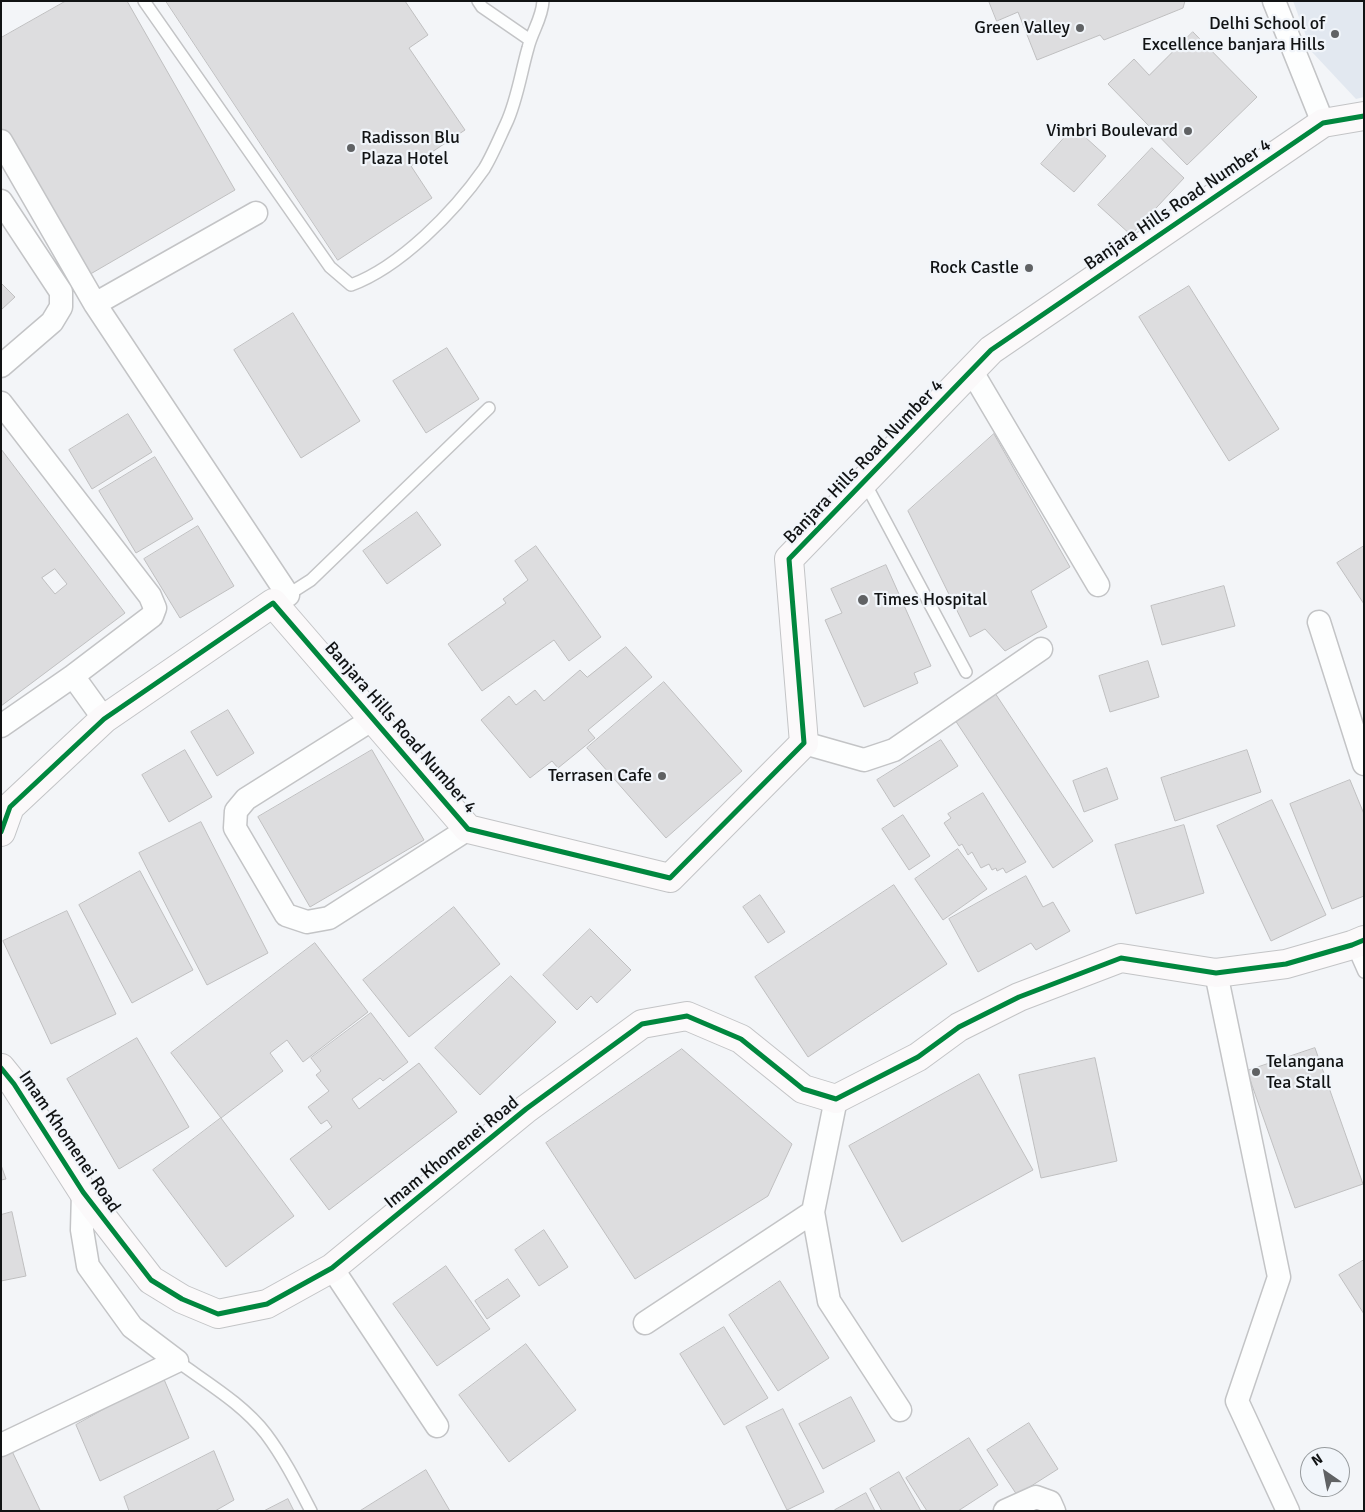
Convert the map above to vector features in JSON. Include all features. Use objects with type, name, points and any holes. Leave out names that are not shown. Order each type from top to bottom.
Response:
[{"type":"street","points":[[1274,1],[1323,123]]},
{"type":"street","name":"Banjara Hills Road Number 4","points":[[281,599],[373,719],[468,829],[670,878],[804,743],[789,559],[990,350],[1323,123],[1364,116]]},
{"type":"street","points":[[1,141],[95,304],[281,599],[104,719],[10,807],[1,832]]},
{"type":"street","points":[[1,201],[62,292],[61,307],[52,322],[1,366]]},
{"type":"street","points":[[95,304],[256,213]]},
{"type":"street","points":[[971,370],[1098,585]]},
{"type":"street","points":[[1,403],[150,596],[155,608],[152,616],[73,676],[1,726]]},
{"type":"street","points":[[1319,622],[1364,764]]},
{"type":"street","points":[[804,743],[864,760],[894,750],[1041,649]]},
{"type":"street","points":[[73,676],[104,719]]},
{"type":"street","points":[[373,719],[246,799],[236,812],[235,828],[286,916],[307,922],[329,918],[468,829]]},
{"type":"street","points":[[900,1410],[829,1301],[813,1212],[836,1099],[918,1058],[959,1027],[1019,997],[1121,958],[1216,973],[1286,964],[1358,942]]},
{"type":"street","points":[[1216,973],[1279,1277],[1237,1401],[1288,1511]]},
{"type":"street","name":"Imam Khomenei Road","points":[[1,1068],[14,1084],[83,1192],[151,1280],[182,1299],[218,1314],[267,1304],[332,1268],[526,1110],[642,1024],[687,1016],[741,1039],[803,1089],[836,1099]]},
{"type":"street","points":[[1,1445],[177,1361],[132,1327],[88,1266],[82,1230],[83,1192]]},
{"type":"street","points":[[645,1323],[813,1212]]},
{"type":"street","points":[[332,1268],[437,1426]]},
{"type":"street","points":[[1006,1511],[1036,1497],[1050,1502],[1054,1511]]},
{"type":"lane","points":[[144,1],[330,267],[351,285],[368,278],[405,255],[455,204],[484,168],[507,122],[530,40],[543,14],[543,1]]},
{"type":"lane","points":[[478,1],[482,7],[530,40]]},
{"type":"lane","points":[[281,599],[311,580],[489,408]]},
{"type":"lane","points":[[864,481],[966,672]]},
{"type":"lane","points":[[1358,942],[1364,972]]},
{"type":"lane","points":[[177,1361],[236,1404],[265,1433],[288,1467],[311,1511]]},
{"type":"shaded area","name":"Delhi School of Excellence banjara Hills","points":[[1293,1],[1364,1],[1364,97],[1356,99],[1312,52]]},
{"type":"building","points":[[66,1],[127,1],[235,190],[87,276],[1,128],[1,38]]},
{"type":"building","name":"Radisson Blu Plaza Hotel","points":[[166,1],[405,1],[428,35],[409,48],[465,130],[411,166],[432,198],[338,260]]},
{"type":"building","name":"Green Valley","points":[[989,1],[1185,1],[1183,8],[1104,40],[1100,35],[1037,60],[1018,12],[997,21]]},
{"type":"building","name":"Vimbri Boulevard","points":[[1193,32],[1257,97],[1187,165],[1108,84],[1134,59],[1149,75]]},
{"type":"building","points":[[1074,127],[1106,156],[1074,192],[1041,164]]},
{"type":"building","points":[[1152,148],[1184,178],[1131,235],[1098,205]]},
{"type":"building","points":[[1,283],[15,297],[1,310]]},
{"type":"building","points":[[1189,286],[1279,429],[1229,461],[1139,317]]},
{"type":"building","points":[[293,313],[360,421],[301,458],[234,350]]},
{"type":"building","points":[[447,348],[479,399],[426,433],[393,381]]},
{"type":"building","points":[[128,414],[152,452],[92,489],[69,450]]},
{"type":"building","points":[[994,434],[1070,567],[1031,591],[1047,627],[1005,651],[985,629],[970,637],[908,511]]},
{"type":"building","points":[[1,449],[125,613],[1,706]],"holes":[[[55,569],[67,584],[55,594],[42,578]]]},
{"type":"building","points":[[155,457],[193,519],[136,553],[99,491]]},
{"type":"building","points":[[417,512],[441,545],[387,584],[363,551]]},
{"type":"building","points":[[198,526],[234,586],[180,618],[144,559]]},
{"type":"building","points":[[536,546],[601,637],[569,661],[554,640],[482,691],[448,644],[506,603],[503,599],[528,580],[515,561]]},
{"type":"building","points":[[1364,546],[1364,604],[1337,563]]},
{"type":"building","points":[[886,565],[931,666],[914,673],[918,683],[864,707],[825,620],[842,613],[831,589]]},
{"type":"building","points":[[1224,586],[1235,626],[1162,645],[1151,606]]},
{"type":"building","points":[[626,647],[652,677],[588,730],[595,738],[558,768],[552,761],[530,778],[481,720],[509,696],[516,705],[535,690],[544,701],[580,670],[587,677]]},
{"type":"building","points":[[1148,661],[1159,697],[1110,712],[1099,676]]},
{"type":"building","points":[[664,682],[742,771],[666,838],[587,748]]},
{"type":"building","points":[[993,690],[1093,841],[1053,868],[953,717]]},
{"type":"building","points":[[228,710],[254,753],[217,776],[191,732]]},
{"type":"building","points":[[941,740],[958,766],[894,807],[877,780]]},
{"type":"building","points":[[185,750],[212,797],[169,822],[142,775]]},
{"type":"building","points":[[372,750],[424,840],[310,907],[258,817]]},
{"type":"building","points":[[1247,750],[1261,792],[1175,821],[1161,778]]},
{"type":"building","points":[[1107,768],[1118,799],[1084,812],[1073,781]]},
{"type":"building","points":[[1350,780],[1364,814],[1364,896],[1332,909],[1290,804]]},
{"type":"building","points":[[983,793],[1026,862],[1006,873],[1003,868],[997,871],[996,868],[992,870],[989,864],[981,868],[972,852],[968,855],[962,844],[959,846],[944,823],[951,818],[948,814]]},
{"type":"building","points":[[1272,800],[1326,915],[1271,941],[1217,826]]},
{"type":"building","points":[[903,815],[930,856],[909,870],[882,829]]},
{"type":"building","points":[[201,822],[268,953],[207,985],[139,853]]},
{"type":"building","points":[[1184,825],[1204,893],[1136,914],[1115,845]]},
{"type":"building","points":[[958,849],[987,889],[943,920],[915,879]]},
{"type":"building","points":[[140,871],[193,970],[132,1003],[79,905]]},
{"type":"building","points":[[1026,876],[1043,907],[1053,902],[1070,931],[1036,950],[1031,943],[978,972],[949,919]]},
{"type":"building","points":[[894,885],[947,964],[808,1057],[755,977]]},
{"type":"building","points":[[760,895],[785,932],[768,943],[743,907]]},
{"type":"building","points":[[454,907],[500,964],[409,1037],[363,980]]},
{"type":"building","points":[[67,911],[116,1014],[51,1044],[3,941]]},
{"type":"building","points":[[590,929],[631,970],[597,1003],[591,996],[577,1010],[543,975]]},
{"type":"building","points":[[315,943],[368,1012],[303,1062],[287,1040],[270,1053],[283,1071],[221,1118],[171,1053]]},
{"type":"building","points":[[511,976],[556,1022],[480,1095],[435,1048]]},
{"type":"building","points":[[371,1013],[408,1062],[383,1081],[380,1078],[352,1099],[359,1109],[419,1063],[457,1112],[329,1210],[290,1159],[332,1127],[327,1120],[321,1124],[308,1107],[329,1091],[316,1075],[321,1071],[311,1058]]},
{"type":"building","points":[[137,1038],[189,1127],[119,1169],[67,1079]]},
{"type":"building","points":[[1315,1048],[1363,1184],[1295,1208],[1247,1071]]},
{"type":"building","points":[[682,1049],[792,1144],[768,1196],[635,1279],[546,1143]]},
{"type":"building","points":[[1095,1058],[1117,1161],[1041,1178],[1019,1075]]},
{"type":"building","points":[[979,1074],[1033,1170],[902,1242],[849,1146]]},
{"type":"building","points":[[221,1118],[294,1216],[226,1267],[153,1170]]},
{"type":"building","points":[[1,1165],[6,1179],[1,1180]]},
{"type":"building","points":[[12,1212],[26,1276],[1,1281],[1,1215]]},
{"type":"building","points":[[544,1230],[568,1267],[539,1286],[515,1250]]},
{"type":"building","points":[[1364,1260],[1364,1314],[1339,1275]]},
{"type":"building","points":[[446,1266],[490,1329],[437,1366],[393,1304]]},
{"type":"building","points":[[508,1279],[520,1296],[487,1319],[475,1301]]},
{"type":"building","points":[[780,1281],[829,1358],[778,1391],[729,1315]]},
{"type":"building","points":[[724,1327],[768,1398],[724,1425],[680,1354]]},
{"type":"building","points":[[526,1344],[576,1410],[509,1462],[459,1395]]},
{"type":"building","points":[[163,1377],[189,1438],[100,1481],[76,1425]]},
{"type":"building","points":[[851,1397],[875,1441],[823,1469],[799,1424]]},
{"type":"building","points":[[783,1409],[824,1492],[787,1510],[746,1427]]},
{"type":"building","points":[[1029,1423],[1058,1469],[1017,1495],[987,1450]]},
{"type":"building","points":[[969,1438],[998,1485],[958,1511],[927,1511],[906,1478]]},
{"type":"building","points":[[11,1449],[40,1510],[38,1511],[1,1511],[1,1454]]},
{"type":"building","points":[[214,1451],[234,1500],[215,1511],[129,1511],[124,1497]]},
{"type":"building","points":[[426,1470],[450,1511],[360,1511]]},
{"type":"building","points":[[899,1472],[921,1511],[882,1511],[870,1489]]},
{"type":"building","points":[[866,1493],[875,1511],[835,1510]]},
{"type":"building","points":[[288,1499],[294,1511],[264,1511]]},
{"type":"cycle path","points":[[1,832],[10,807],[104,719],[273,603],[468,829],[670,878],[804,743],[789,559],[991,350],[1323,123],[1364,116]]},
{"type":"cycle path","points":[[1,1068],[14,1084],[83,1192],[151,1280],[182,1299],[218,1314],[267,1304],[332,1268],[526,1109],[642,1024],[687,1016],[741,1039],[803,1089],[836,1099],[918,1057],[959,1027],[1019,997],[1121,958],[1216,973],[1286,964],[1364,940]]},
{"type":"place","name":"Green Valley","points":[[1080,28]]},
{"type":"place","name":"Delhi School of Excellence banjara Hills","points":[[1335,34]]},
{"type":"place","name":"Vimbri Boulevard","points":[[1188,131]]},
{"type":"place","name":"Radisson Blu Plaza Hotel","points":[[351,148]]},
{"type":"place","name":"Rock Castle","points":[[1029,268]]},
{"type":"place","name":"Times Hospital","points":[[863,600]]},
{"type":"place","name":"Terrasen Cafe","points":[[662,776]]},
{"type":"place","name":"Telangana Tea Stall","points":[[1256,1072]]}]
